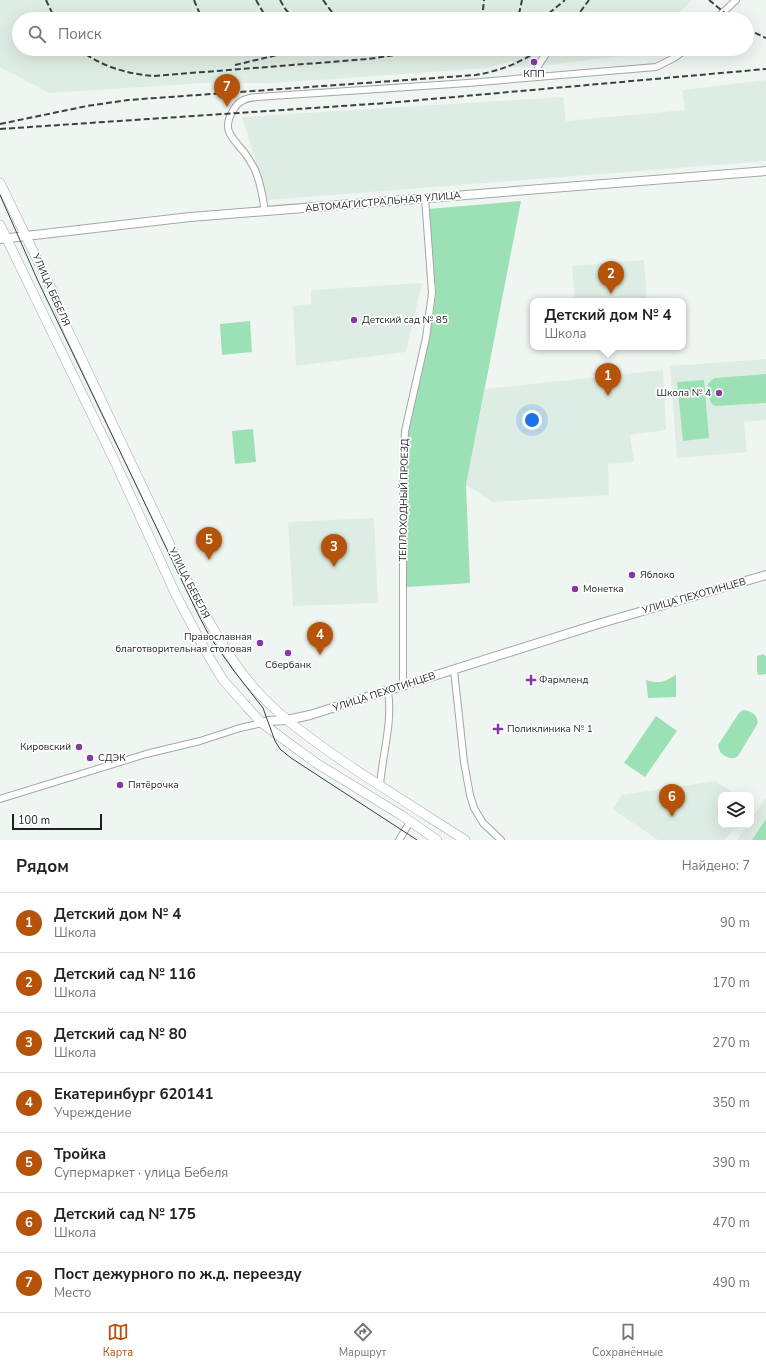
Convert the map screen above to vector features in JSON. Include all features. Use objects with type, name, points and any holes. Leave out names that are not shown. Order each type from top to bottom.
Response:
[{"type":"main road","name":"АВТОМАГИСТРАЛЬНАЯ УЛИЦА","points":[[3,238],[190,217],[766,171]]},
{"type":"main road","name":"УЛИЦА БЕБЕЛЯ","points":[[0,183],[53,292],[66,324],[155,514],[207,619],[222,643],[255,689],[312,740],[380,786],[465,840]]},
{"type":"main road","name":"УЛИЦА БЕБЕЛЯ","points":[[0,225],[3,238],[116,464],[176,595],[206,652],[223,680],[246,708],[262,723],[316,762],[437,840]]},
{"type":"main road","name":"УЛИЦА ПЕХОТИНЦЕВ","points":[[262,723],[268,721],[288,720],[310,715],[607,621],[766,575]]},
{"type":"street","points":[[723,12],[736,0]]},
{"type":"street","points":[[538,76],[538,66],[544,56]]},
{"type":"street","points":[[265,212],[257,174],[246,154],[228,131],[228,122],[231,114],[236,106],[243,100],[257,97],[468,84],[538,76],[656,67],[677,56]]},
{"type":"street","name":"ТЕПЛОХОДНЫЙ ПРОЕЗД","points":[[404,686],[403,485],[405,431],[426,338],[432,293],[425,198]]},
{"type":"street","points":[[454,670],[464,762],[470,795],[474,808],[483,823],[501,840]]},
{"type":"street","points":[[380,786],[389,719],[390,703],[388,691]]},
{"type":"street","name":"УЛИЦА ПЕХОТИНЦЕВ","points":[[0,799],[146,754],[200,741],[240,728],[262,723]]},
{"type":"street","points":[[399,840],[410,822]]},
{"type":"shaded area","points":[[0,0],[692,0],[681,12],[12,12],[12,56],[621,56],[538,66],[514,67],[512,61],[485,68],[335,79],[268,83],[205,83],[49,93],[0,67]]},
{"type":"shaded area","points":[[766,80],[766,161],[268,200],[242,117],[563,97],[566,121],[685,110],[682,90]]},
{"type":"shaded area","points":[[644,260],[647,298],[575,298],[572,266]]},
{"type":"shaded area","name":"Детский сад № 85","points":[[422,283],[406,352],[296,366],[293,306],[311,304],[311,290]]},
{"type":"shaded area","name":"Школа № 4","points":[[766,359],[766,420],[744,422],[747,452],[677,458],[670,366]]},
{"type":"shaded area","points":[[663,370],[666,430],[630,435],[634,462],[608,464],[609,495],[493,502],[466,485],[485,389]]},
{"type":"shaded area","points":[[374,518],[378,603],[293,606],[288,522]]},
{"type":"shaded area","points":[[715,781],[732,792],[718,792],[718,828],[734,828],[725,840],[658,840],[612,809],[622,795]]},
{"type":"shaded area","points":[[766,798],[766,840],[737,840],[745,828],[754,828],[754,815]]},
{"type":"green space","points":[[521,201],[466,485],[470,583],[407,587],[406,452],[412,410],[433,318],[436,291],[428,209]]},
{"type":"green space","points":[[250,321],[252,352],[222,355],[220,324]]},
{"type":"green space","points":[[766,374],[766,403],[716,406],[713,405],[710,400],[708,384],[714,378]]},
{"type":"green space","points":[[704,380],[709,438],[683,441],[677,382]]},
{"type":"green space","points":[[253,429],[256,462],[235,464],[232,431]]},
{"type":"green space","points":[[763,654],[766,656],[766,674],[758,675],[757,656]]},
{"type":"green space","points":[[676,675],[676,697],[648,698],[646,680],[662,682]]},
{"type":"green space","points":[[743,710],[753,714],[757,718],[758,723],[738,756],[729,758],[720,752],[718,745],[739,713]]},
{"type":"green space","points":[[656,716],[677,731],[645,777],[624,763]]},
{"type":"green space","points":[[766,819],[766,840],[752,840]]},
{"type":"tram line","points":[[0,195],[38,281],[199,616],[210,637],[263,708],[275,741],[280,749],[291,758],[417,840]]},
{"type":"railway","points":[[46,0],[52,12]]},
{"type":"railway","points":[[194,0],[199,12]]},
{"type":"railway","points":[[256,0],[263,12]]},
{"type":"railway","points":[[280,0],[288,12]]},
{"type":"railway","points":[[323,0],[332,12]]},
{"type":"railway","points":[[483,12],[484,0]]},
{"type":"railway","points":[[519,12],[522,0]]},
{"type":"railway","points":[[550,12],[565,0]]},
{"type":"railway","points":[[580,12],[589,0]]},
{"type":"railway","points":[[709,0],[724,12]]},
{"type":"railway","points":[[754,32],[766,38]]},
{"type":"railway","points":[[89,56],[114,68],[153,76],[368,59],[388,56]]},
{"type":"railway","points":[[235,65],[273,56]]},
{"type":"railway","points":[[0,124],[87,106],[128,100],[476,75],[510,66],[528,56]]},
{"type":"railway","points":[[0,129],[387,103],[766,69]]},
{"type":"place","name":"КПП","points":[[534,62]]},
{"type":"place","name":"Пост дежурного по ж.д. переезду","points":[[227,107]]},
{"type":"place","name":"Детский сад № 116","points":[[611,294]]},
{"type":"place","name":"Детский сад № 85","points":[[354,320]]},
{"type":"place","name":"Школа № 4","points":[[719,393]]},
{"type":"place","name":"Детский дом № 4","points":[[608,396]]},
{"type":"place","name":"Тройка","points":[[209,560]]},
{"type":"place","name":"Детский сад № 80","points":[[334,567]]},
{"type":"place","name":"Яблоко","points":[[632,575]]},
{"type":"place","name":"Монетка","points":[[575,589]]},
{"type":"place","name":"Православная благотворительная столовая","points":[[260,643]]},
{"type":"place","name":"Сбербанк","points":[[288,653]]},
{"type":"place","name":"Екатеринбург 620141","points":[[320,655]]},
{"type":"place","name":"Фармленд","points":[[531,680]]},
{"type":"place","name":"Поликлиника № 1","points":[[498,729]]},
{"type":"place","name":"Кировский","points":[[79,747]]},
{"type":"place","name":"СДЭК","points":[[90,758]]},
{"type":"place","name":"Пятёрочка","points":[[120,785]]},
{"type":"place","name":"Детский сад № 175","points":[[672,817]]}]
